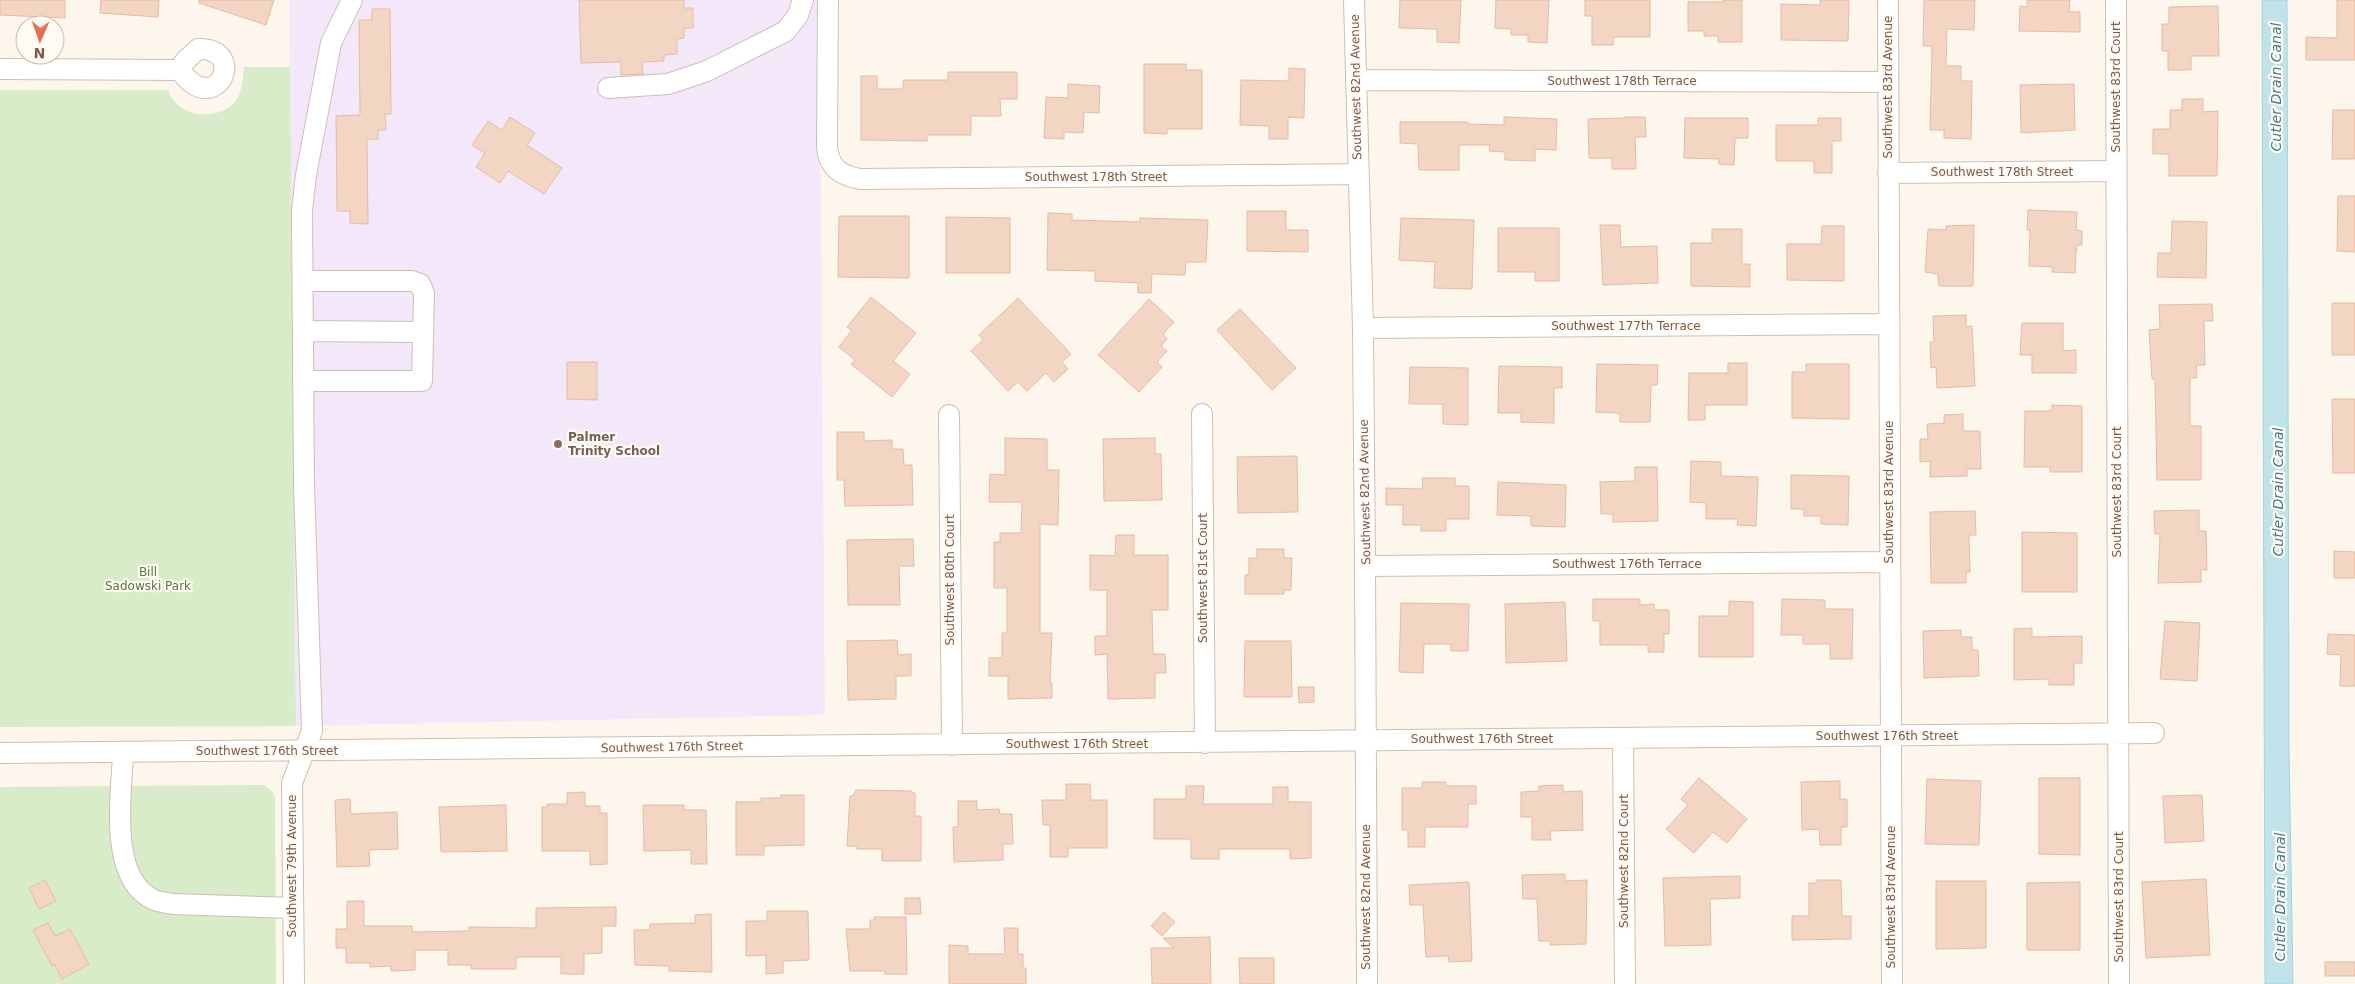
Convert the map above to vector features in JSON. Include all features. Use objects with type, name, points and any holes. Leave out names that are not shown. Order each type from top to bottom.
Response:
[{"type":"street","name":"Southwest 79th Avenue","points":[[294,984],[292,783],[312,731],[306,601],[302,211],[308,166],[331,43],[352,0]]},
{"type":"street","points":[[608,88],[668,84],[707,71],[786,31],[798,15],[803,0]]},
{"type":"street","name":"Southwest 178th Street","points":[[828,0],[827,147],[828,155],[836,170],[850,177],[860,179],[1358,174]]},
{"type":"street","name":"Southwest 82nd Avenue","points":[[1354,0],[1366,566],[1366,984]]},
{"type":"street","name":"Southwest 83rd Avenue","points":[[1888,0],[1892,984]]},
{"type":"street","name":"Southwest 83rd Court","points":[[2116,0],[2119,984]]},
{"type":"street","points":[[0,69],[180,70]]},
{"type":"street","name":"Southwest 178th Terrace","points":[[1356,80],[1888,82]]},
{"type":"street","name":"Southwest 178th Street","points":[[1888,173],[2116,171]]},
{"type":"street","points":[[303,281],[412,281],[420,284],[424,293],[422,381],[303,381]]},
{"type":"street","name":"Southwest 177th Terrace","points":[[1362,328],[1888,324]]},
{"type":"street","points":[[303,331],[423,332]]},
{"type":"street","name":"Southwest 81st Court","points":[[1202,414],[1205,743]]},
{"type":"street","name":"Southwest 80th Court","points":[[949,415],[952,745]]},
{"type":"street","name":"Southwest 176th Terrace","points":[[1366,566],[1889,562]]},
{"type":"street","name":"Southwest 176th Street","points":[[0,753],[2154,733]]},
{"type":"street","name":"Southwest 82nd Court","points":[[1623,738],[1625,984]]},
{"type":"street","points":[[123,752],[121,849],[127,868],[139,888],[154,900],[173,904],[293,908]]},
{"type":"shaded area","name":"Palmer Trinity School","points":[[289,0],[819,0],[825,715],[296,726]]},
{"type":"green space","name":"Bill Sadowski Park","points":[[244,67],[290,67],[296,726],[0,727],[0,90],[168,90],[172,99],[179,106],[196,114],[206,114],[225,110],[236,101],[242,87]]},
{"type":"green space","points":[[264,785],[271,790],[275,797],[276,984],[0,984],[0,787]]},
{"type":"water","name":"Cutler Drain Canal","points":[[2262,0],[2287,0],[2289,750],[2293,984],[2265,984]]},
{"type":"building","points":[[0,0],[65,0],[65,15],[0,15]]},
{"type":"building","points":[[101,0],[159,0],[158,17],[100,13]]},
{"type":"building","points":[[199,0],[274,0],[266,25],[199,3]]},
{"type":"building","points":[[579,0],[684,0],[684,8],[693,8],[693,28],[684,28],[684,38],[677,39],[677,54],[664,55],[664,61],[642,62],[643,74],[621,75],[621,62],[581,63]]},
{"type":"building","points":[[1400,0],[1461,0],[1459,43],[1437,42],[1437,29],[1399,28]]},
{"type":"building","points":[[1496,0],[1549,0],[1547,43],[1528,42],[1528,35],[1511,35],[1511,29],[1495,28]]},
{"type":"building","points":[[1585,0],[1650,0],[1650,37],[1613,37],[1613,45],[1592,45],[1592,16],[1585,16]]},
{"type":"building","points":[[1723,0],[1742,0],[1742,42],[1718,42],[1718,36],[1704,36],[1704,31],[1688,31],[1688,2],[1723,2]]},
{"type":"building","points":[[1820,0],[1849,0],[1848,41],[1781,40],[1781,4],[1820,5]]},
{"type":"building","points":[[1924,0],[1975,0],[1974,30],[1947,29],[1946,66],[1961,66],[1961,81],[1972,81],[1971,139],[1944,138],[1944,130],[1930,130],[1932,46],[1923,46]]},
{"type":"building","points":[[2027,0],[2070,0],[2069,12],[2080,12],[2080,32],[2019,31],[2020,6],[2027,7]]},
{"type":"building","points":[[2337,0],[2355,0],[2355,60],[2306,60],[2306,37],[2337,38]]},
{"type":"building","points":[[2218,6],[2219,56],[2191,56],[2191,70],[2168,70],[2168,51],[2162,51],[2162,24],[2169,24],[2169,7]]},
{"type":"building","points":[[372,9],[390,9],[391,114],[385,114],[386,130],[378,130],[378,139],[367,139],[368,224],[350,223],[350,211],[337,211],[336,116],[360,115],[359,20],[372,20]]},
{"type":"building","points":[[1144,64],[1186,64],[1186,70],[1202,70],[1202,129],[1167,129],[1167,134],[1144,133]]},
{"type":"building","points":[[1289,68],[1305,69],[1304,118],[1288,117],[1288,139],[1269,139],[1269,126],[1240,125],[1241,80],[1289,81]]},
{"type":"building","points":[[948,72],[1017,72],[1017,99],[1000,99],[1001,116],[971,116],[971,135],[927,135],[927,141],[861,140],[861,76],[877,76],[877,89],[903,89],[903,80],[948,80]]},
{"type":"building","points":[[1068,84],[1100,86],[1099,113],[1084,112],[1083,133],[1064,132],[1064,139],[1044,138],[1046,97],[1068,98]]},
{"type":"building","points":[[2074,84],[2075,130],[2021,133],[2020,85]]},
{"type":"building","points":[[2182,99],[2203,99],[2203,112],[2218,111],[2217,176],[2169,176],[2169,154],[2153,154],[2153,129],[2170,129],[2170,110],[2182,110]]},
{"type":"building","points":[[2333,110],[2355,110],[2355,159],[2332,159]]},
{"type":"building","points":[[510,117],[535,133],[527,145],[562,168],[544,194],[508,171],[500,183],[476,167],[485,153],[472,145],[488,121],[502,130]]},
{"type":"building","points":[[1504,117],[1557,119],[1556,150],[1535,149],[1535,161],[1505,160],[1505,152],[1489,151],[1490,145],[1459,145],[1459,170],[1419,170],[1418,144],[1400,143],[1400,122],[1468,122],[1468,124],[1504,125]]},
{"type":"building","points":[[1645,117],[1646,137],[1635,137],[1636,169],[1612,169],[1612,158],[1589,158],[1588,119]]},
{"type":"building","points":[[1685,118],[1748,118],[1748,138],[1735,138],[1734,165],[1719,164],[1719,159],[1684,158]]},
{"type":"building","points":[[1818,118],[1841,118],[1841,141],[1832,141],[1832,173],[1814,173],[1814,161],[1776,161],[1776,125],[1818,125]]},
{"type":"building","points":[[2338,196],[2355,196],[2355,252],[2337,251]]},
{"type":"building","points":[[2028,210],[2077,212],[2076,230],[2082,231],[2082,245],[2077,245],[2075,273],[2052,272],[2053,267],[2029,266],[2030,230],[2027,230]]},
{"type":"building","points":[[1247,211],[1286,211],[1286,230],[1308,230],[1308,252],[1247,251]]},
{"type":"building","points":[[1048,213],[1072,214],[1072,220],[1140,222],[1140,218],[1208,220],[1206,262],[1186,262],[1185,275],[1152,274],[1151,293],[1138,293],[1138,283],[1095,281],[1095,271],[1047,270]]},
{"type":"building","points":[[839,216],[909,216],[909,278],[838,277]]},
{"type":"building","points":[[946,217],[1010,218],[1010,273],[946,273]]},
{"type":"building","points":[[1401,218],[1474,220],[1472,289],[1434,288],[1435,262],[1399,260]]},
{"type":"building","points":[[2172,221],[2207,222],[2206,278],[2157,277],[2158,253],[2171,253]]},
{"type":"building","points":[[1600,225],[1620,225],[1621,247],[1657,246],[1658,283],[1603,285]]},
{"type":"building","points":[[1974,225],[1973,286],[1939,286],[1938,274],[1925,272],[1928,229],[1946,230],[1946,226]]},
{"type":"building","points":[[1822,226],[1844,226],[1844,281],[1787,280],[1787,244],[1821,244]]},
{"type":"building","points":[[1498,228],[1559,228],[1559,281],[1535,281],[1535,272],[1498,272]]},
{"type":"building","points":[[1712,229],[1742,229],[1742,264],[1750,264],[1750,287],[1691,286],[1691,243],[1712,243]]},
{"type":"building","points":[[871,297],[916,333],[893,361],[910,374],[892,397],[851,364],[855,360],[839,347],[852,330],[847,327]]},
{"type":"building","points":[[1018,298],[1071,354],[1062,362],[1068,369],[1054,382],[1046,373],[1027,391],[1018,382],[1008,391],[971,351],[983,340],[979,335]]},
{"type":"building","points":[[1149,299],[1174,322],[1163,334],[1167,339],[1161,346],[1167,351],[1157,362],[1162,367],[1139,392],[1098,355]]},
{"type":"building","points":[[2332,303],[2355,303],[2355,355],[2332,355]]},
{"type":"building","points":[[2212,304],[2213,321],[2204,321],[2205,365],[2196,365],[2197,378],[2190,378],[2190,426],[2201,426],[2201,480],[2157,480],[2155,379],[2152,379],[2149,330],[2160,329],[2159,305]]},
{"type":"building","points":[[1240,309],[1296,368],[1272,390],[1217,330]]},
{"type":"building","points":[[1966,315],[1966,327],[1972,326],[1975,386],[1937,388],[1936,367],[1931,368],[1930,342],[1934,342],[1933,316]]},
{"type":"building","points":[[2022,323],[2063,323],[2063,351],[2076,350],[2076,373],[2032,373],[2032,355],[2020,355]]},
{"type":"building","points":[[567,362],[597,362],[597,400],[567,399]]},
{"type":"building","points":[[1728,363],[1747,363],[1747,405],[1705,405],[1705,420],[1688,420],[1689,373],[1728,373]]},
{"type":"building","points":[[1597,364],[1658,365],[1657,385],[1651,385],[1650,422],[1620,422],[1620,413],[1596,412]]},
{"type":"building","points":[[1806,364],[1849,364],[1849,419],[1792,418],[1792,372],[1806,372]]},
{"type":"building","points":[[1499,366],[1562,367],[1562,388],[1554,388],[1554,423],[1521,422],[1521,413],[1498,413]]},
{"type":"building","points":[[1410,367],[1468,368],[1468,425],[1443,424],[1443,404],[1409,404]]},
{"type":"building","points":[[2332,399],[2355,399],[2355,473],[2333,473]]},
{"type":"building","points":[[2052,405],[2082,406],[2082,472],[2050,472],[2050,467],[2024,467],[2025,411],[2052,411]]},
{"type":"building","points":[[1963,414],[1963,431],[1980,431],[1981,469],[1967,469],[1967,476],[1930,477],[1930,461],[1920,462],[1920,439],[1928,439],[1927,424],[1944,423],[1944,415]]},
{"type":"building","points":[[837,432],[864,432],[864,441],[892,440],[892,449],[903,449],[904,465],[912,465],[913,505],[845,506],[844,480],[837,480]]},
{"type":"building","points":[[1005,438],[1047,439],[1047,470],[1059,470],[1058,525],[1040,524],[1040,633],[1052,633],[1050,683],[1052,683],[1052,698],[1008,699],[1008,676],[989,676],[989,658],[1002,658],[1002,633],[1007,633],[1007,588],[994,588],[994,542],[1000,542],[1000,533],[1021,533],[1022,502],[989,502],[990,474],[1005,475]]},
{"type":"building","points":[[1155,438],[1155,454],[1161,454],[1162,500],[1104,501],[1103,439]]},
{"type":"building","points":[[1297,456],[1298,512],[1238,513],[1237,457]]},
{"type":"building","points":[[1691,461],[1721,462],[1721,476],[1758,477],[1756,526],[1737,525],[1738,519],[1706,519],[1706,503],[1690,502]]},
{"type":"building","points":[[1635,467],[1657,467],[1658,521],[1613,522],[1613,514],[1601,514],[1600,482],[1635,481]]},
{"type":"building","points":[[1791,475],[1849,476],[1848,525],[1821,524],[1821,516],[1804,516],[1804,509],[1791,509]]},
{"type":"building","points":[[1422,478],[1455,478],[1455,486],[1469,486],[1469,519],[1446,519],[1446,531],[1421,531],[1421,525],[1403,525],[1403,505],[1386,505],[1386,488],[1423,489]]},
{"type":"building","points":[[1498,482],[1566,485],[1565,527],[1531,526],[1531,516],[1497,515]]},
{"type":"building","points":[[2199,510],[2199,531],[2206,531],[2207,570],[2201,570],[2201,582],[2158,583],[2160,534],[2155,534],[2154,511]]},
{"type":"building","points":[[1975,511],[1976,535],[1969,535],[1970,572],[1966,572],[1966,583],[1931,583],[1930,512]]},
{"type":"building","points":[[2022,532],[2077,533],[2077,592],[2022,592]]},
{"type":"building","points":[[1116,535],[1134,535],[1134,555],[1168,555],[1168,610],[1152,610],[1153,654],[1165,654],[1166,673],[1155,673],[1155,698],[1108,699],[1107,654],[1095,655],[1095,636],[1107,636],[1107,590],[1090,590],[1090,555],[1115,556]]},
{"type":"building","points":[[913,539],[914,566],[899,566],[900,605],[848,605],[847,540]]},
{"type":"building","points":[[1257,549],[1284,549],[1284,558],[1292,558],[1291,590],[1284,590],[1284,594],[1245,594],[1245,575],[1249,574],[1249,558],[1257,558]]},
{"type":"building","points":[[2334,551],[2355,552],[2355,578],[2334,578]]},
{"type":"building","points":[[1593,599],[1640,599],[1640,605],[1654,604],[1654,610],[1669,610],[1669,634],[1664,634],[1664,652],[1648,652],[1648,645],[1600,645],[1600,621],[1593,621]]},
{"type":"building","points":[[1782,599],[1825,600],[1825,609],[1853,609],[1852,659],[1830,659],[1830,644],[1803,644],[1803,635],[1781,635]]},
{"type":"building","points":[[1729,601],[1753,602],[1753,657],[1699,657],[1699,616],[1729,616]]},
{"type":"building","points":[[1565,602],[1567,661],[1506,663],[1505,604]]},
{"type":"building","points":[[1401,603],[1469,604],[1468,651],[1451,651],[1451,644],[1424,644],[1423,673],[1399,672]]},
{"type":"building","points":[[2165,621],[2200,623],[2197,681],[2160,679]]},
{"type":"building","points":[[2032,628],[2032,637],[2082,636],[2082,663],[2074,663],[2074,685],[2049,685],[2049,679],[2014,680],[2014,629]]},
{"type":"building","points":[[1961,630],[1961,637],[1972,637],[1972,650],[1978,650],[1979,676],[1924,678],[1923,631]]},
{"type":"building","points":[[2328,634],[2355,635],[2355,686],[2340,686],[2341,655],[2327,654]]},
{"type":"building","points":[[897,640],[898,655],[911,654],[911,676],[896,676],[896,699],[848,700],[847,641]]},
{"type":"building","points":[[1245,641],[1291,641],[1292,697],[1244,697]]},
{"type":"building","points":[[1298,687],[1314,687],[1314,702],[1299,703]]},
{"type":"building","points":[[1699,778],[1747,819],[1727,843],[1713,832],[1694,853],[1666,829],[1688,805],[1681,799]]},
{"type":"building","points":[[2039,778],[2080,778],[2080,855],[2039,854]]},
{"type":"building","points":[[1927,779],[1981,781],[1979,845],[1925,844]]},
{"type":"building","points":[[1840,781],[1840,799],[1847,799],[1847,827],[1841,827],[1841,845],[1820,845],[1819,829],[1802,830],[1801,782]]},
{"type":"building","points":[[1422,782],[1446,782],[1446,786],[1476,786],[1476,804],[1468,804],[1468,827],[1425,827],[1425,847],[1408,847],[1408,830],[1402,830],[1402,788],[1422,788]]},
{"type":"building","points":[[1066,784],[1090,784],[1091,800],[1107,800],[1107,848],[1068,848],[1068,857],[1050,857],[1050,825],[1043,825],[1042,800],[1066,800]]},
{"type":"building","points":[[1563,785],[1563,792],[1582,791],[1583,830],[1550,831],[1551,840],[1532,840],[1532,817],[1521,817],[1521,792],[1539,791],[1539,786]]},
{"type":"building","points":[[1186,786],[1204,786],[1203,804],[1273,804],[1273,787],[1288,787],[1288,802],[1311,802],[1311,858],[1290,859],[1290,849],[1219,849],[1219,859],[1191,859],[1191,839],[1154,839],[1154,799],[1186,799]]},
{"type":"building","points":[[856,790],[912,791],[912,793],[915,793],[915,816],[921,816],[921,861],[882,861],[882,849],[857,849],[857,846],[847,846],[850,796],[853,796]]},
{"type":"building","points":[[585,792],[585,806],[600,806],[600,813],[607,813],[607,864],[590,865],[590,851],[542,851],[542,807],[547,807],[547,804],[567,804],[567,793]]},
{"type":"building","points":[[781,795],[804,795],[804,845],[764,846],[764,855],[736,855],[736,802],[761,802],[761,798],[781,798]]},
{"type":"building","points":[[2202,795],[2204,841],[2165,843],[2163,796]]},
{"type":"building","points":[[350,799],[351,814],[397,812],[398,849],[369,850],[370,866],[337,867],[335,800]]},
{"type":"building","points":[[958,801],[977,801],[977,810],[999,809],[1000,814],[1012,814],[1013,844],[1003,844],[1003,860],[954,862],[953,827],[958,827]]},
{"type":"building","points":[[506,805],[507,851],[441,852],[439,807]]},
{"type":"building","points":[[643,805],[684,805],[684,810],[706,810],[707,864],[691,864],[691,850],[644,851]]},
{"type":"building","points":[[1565,874],[1565,881],[1587,880],[1586,944],[1550,945],[1550,941],[1539,941],[1537,899],[1523,899],[1522,875]]},
{"type":"building","points":[[1740,876],[1740,898],[1710,899],[1711,945],[1665,946],[1663,878]]},
{"type":"building","points":[[2206,879],[2210,955],[2146,958],[2142,882]]},
{"type":"building","points":[[45,880],[56,901],[39,909],[29,888]]},
{"type":"building","points":[[1817,880],[1841,880],[1842,916],[1851,916],[1851,939],[1792,940],[1792,916],[1809,916],[1809,883],[1817,883]]},
{"type":"building","points":[[1936,881],[1986,881],[1986,948],[1936,949]]},
{"type":"building","points":[[1469,882],[1472,961],[1449,962],[1448,956],[1426,957],[1423,905],[1410,905],[1409,885]]},
{"type":"building","points":[[2080,882],[2080,950],[2027,950],[2027,883]]},
{"type":"building","points":[[905,898],[920,898],[921,914],[905,914]]},
{"type":"building","points":[[347,901],[364,901],[364,926],[412,926],[412,932],[469,931],[469,927],[536,928],[536,908],[616,907],[616,926],[602,926],[602,953],[584,954],[584,974],[561,974],[561,957],[516,957],[516,969],[471,969],[471,965],[448,965],[448,950],[415,950],[415,970],[391,971],[391,966],[370,967],[370,963],[346,963],[346,948],[336,948],[336,929],[347,929]]},
{"type":"building","points":[[767,911],[808,911],[809,960],[783,961],[783,973],[766,974],[766,955],[746,956],[746,921],[767,921]]},
{"type":"building","points":[[1164,912],[1175,922],[1162,936],[1151,926]]},
{"type":"building","points":[[711,914],[712,972],[669,971],[669,966],[635,965],[634,930],[650,930],[650,924],[695,923],[695,915]]},
{"type":"building","points":[[874,917],[906,917],[907,974],[885,974],[885,971],[850,971],[846,929],[870,929],[870,920],[874,920]]},
{"type":"building","points":[[48,923],[55,936],[70,929],[89,964],[62,979],[55,965],[52,966],[33,930]]},
{"type":"building","points":[[1004,928],[1018,928],[1018,954],[1023,954],[1023,968],[1026,968],[1026,984],[949,984],[949,945],[968,946],[968,954],[1005,954]]},
{"type":"building","points":[[1210,937],[1211,984],[1152,984],[1151,948],[1174,948],[1163,938]]},
{"type":"building","points":[[1239,958],[1274,958],[1274,984],[1240,984]]},
{"type":"building","points":[[2325,962],[2355,962],[2355,976],[2325,976]]},
{"type":"place","name":"Palmer Trinity School","points":[[558,444]]}]
